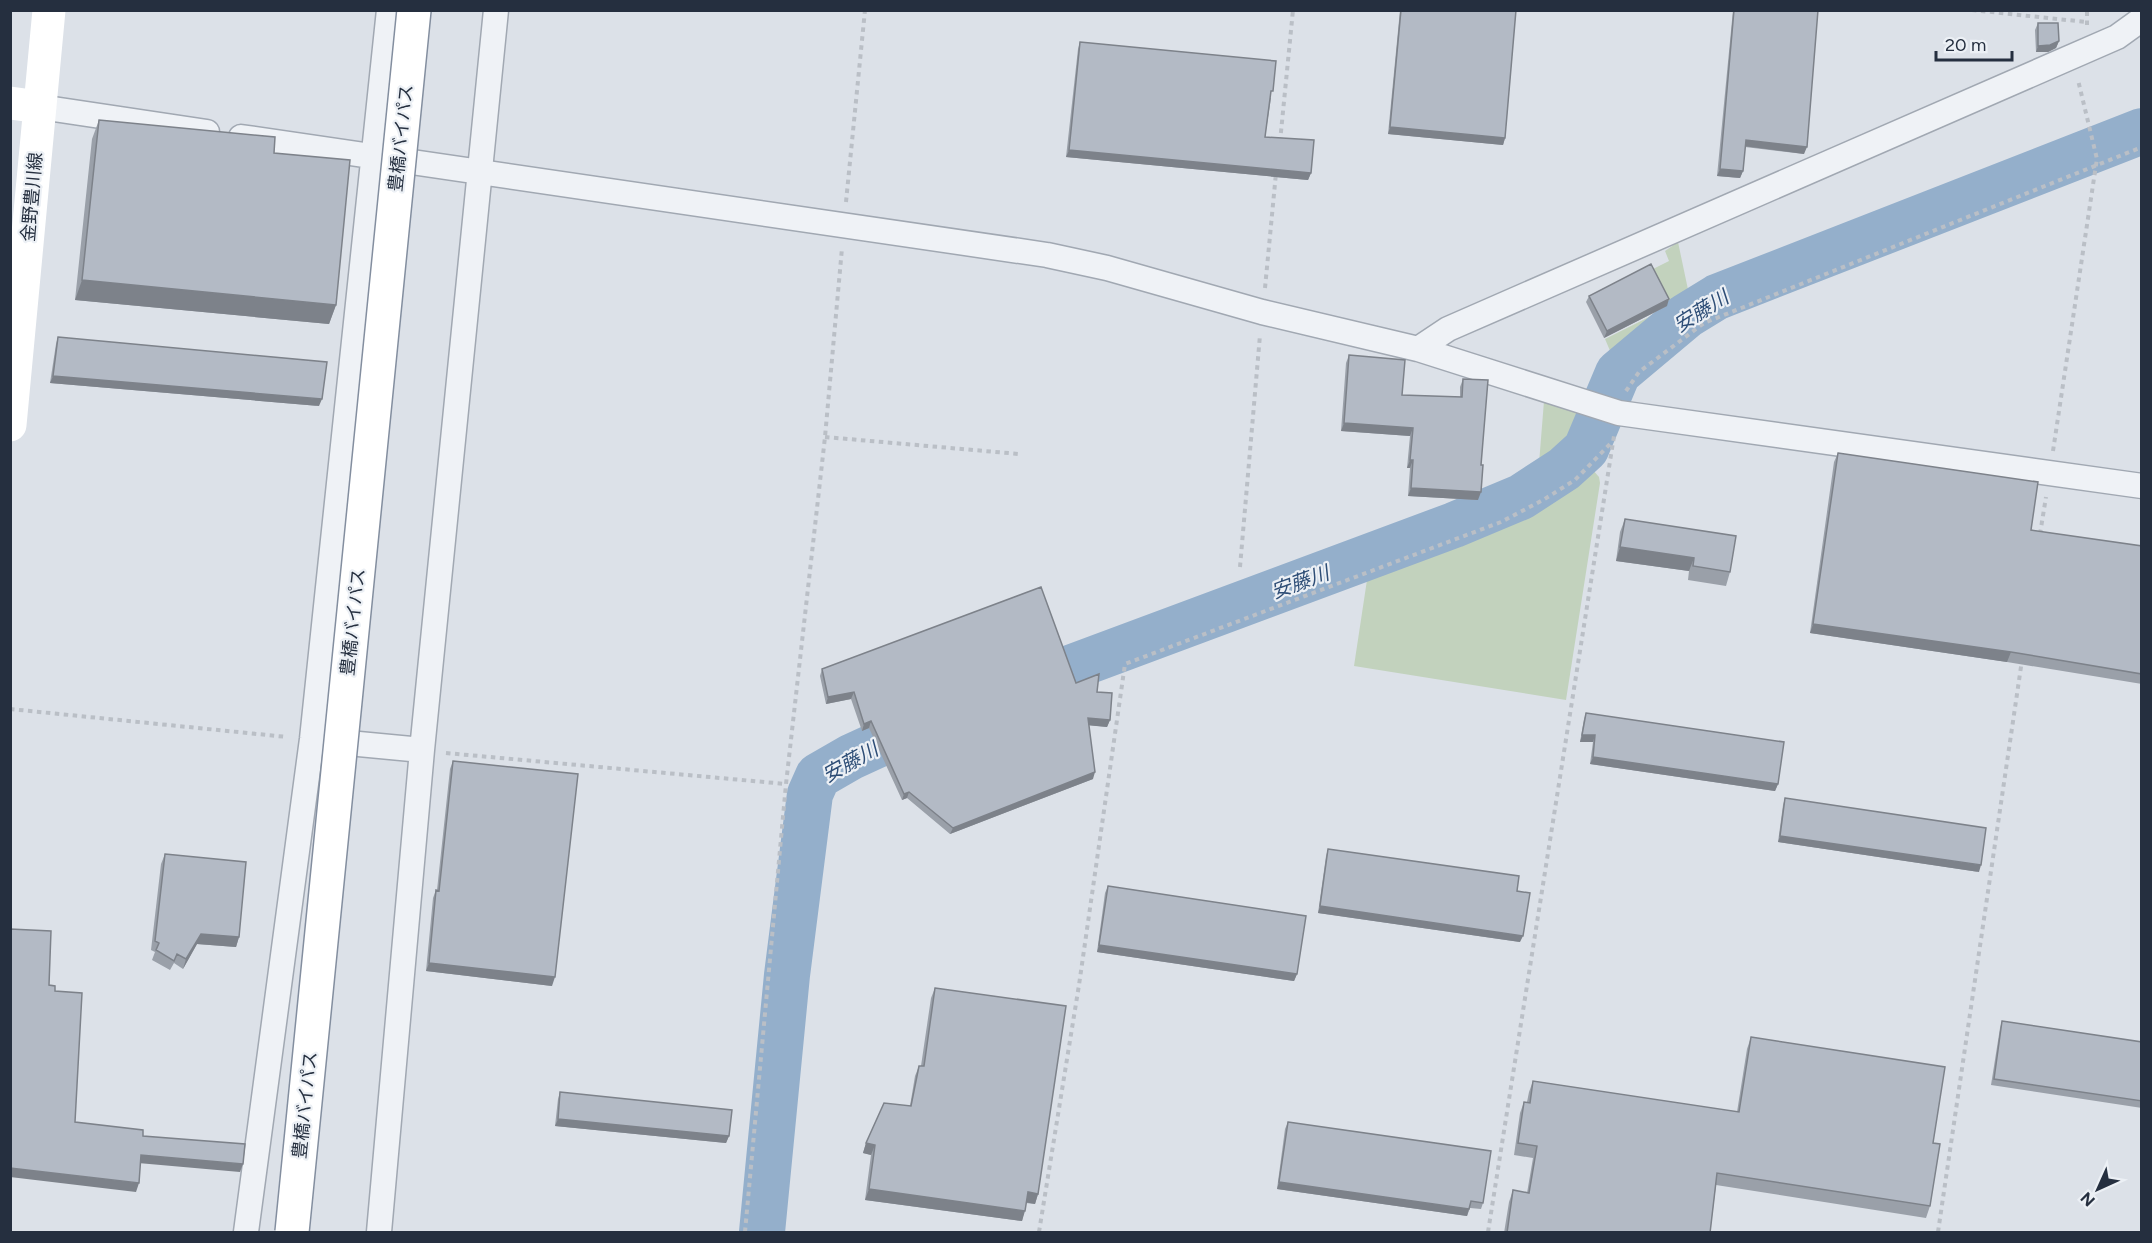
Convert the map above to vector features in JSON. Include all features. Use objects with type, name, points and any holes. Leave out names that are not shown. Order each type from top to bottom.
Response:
[{"type":"main road","name":"金野豊川線","points":[[10,425],[25,105],[49,10]]},
{"type":"main road","name":"豊橋バイパス","points":[[292,1233],[414,10]]},
{"type":"main road","name":"豊橋バイパス","points":[[309,1233],[347,893],[368,646],[431,10]]},
{"type":"street","points":[[246,1233],[312,739],[389,10]]},
{"type":"street","points":[[379,1233],[422,750],[496,10]]},
{"type":"street","points":[[1418,349],[1448,329],[2083,53],[2117,37],[2142,19]]},
{"type":"street","points":[[25,105],[373,158],[844,224],[1067,259],[1107,268],[1262,312],[1418,349],[1609,410],[2142,486]]},
{"type":"street","points":[[312,739],[422,750]]},
{"type":"path","points":[[745,1233],[786,784],[825,437],[865,10]]},
{"type":"path","points":[[1972,10],[2086,22]]},
{"type":"path","points":[[2039,544],[2097,159],[2077,74],[2091,34],[2086,22],[2087,10]]},
{"type":"path","points":[[1488,1233],[1613,442],[1609,410],[1639,372],[1704,323],[2142,147]]},
{"type":"path","points":[[825,437],[1019,454]]},
{"type":"path","points":[[1039,1233],[1079,984],[1125,663],[1501,522],[1575,480],[1613,442]]},
{"type":"path","points":[[1938,1233],[2023,651]]},
{"type":"path","points":[[10,709],[312,739]]},
{"type":"path","points":[[422,750],[786,784]]},
{"type":"green space","points":[[1678,242],[1690,299],[1617,367],[1605,339],[1669,307],[1651,270],[1669,261],[1665,251]]},
{"type":"green space","points":[[1544,401],[1595,417],[1584,440],[1538,476]]},
{"type":"green space","points":[[1592,469],[1599,477],[1600,483],[1566,700],[1354,666],[1367,580],[1495,529],[1550,501]]},
{"type":"building","points":[[1401,10],[1516,10],[1505,138],[1390,127]]},
{"type":"building","points":[[1734,10],[1818,10],[1807,147],[1746,140],[1743,171],[1720,169]]},
{"type":"building","points":[[2038,23],[2058,23],[2059,41],[2050,45],[2038,46]]},
{"type":"building","points":[[1080,42],[1276,61],[1265,137],[1314,140],[1311,173],[1069,150]]},
{"type":"building","points":[[99,120],[275,137],[274,153],[350,160],[336,305],[82,280]]},
{"type":"building","points":[[1651,264],[1669,299],[1607,331],[1589,296]]},
{"type":"building","points":[[58,337],[327,362],[322,399],[53,376]]},
{"type":"building","points":[[1349,355],[1405,360],[1402,395],[1462,397],[1463,379],[1488,380],[1481,492],[1411,488],[1413,460],[1410,460],[1413,428],[1344,423]]},
{"type":"building","points":[[1838,453],[2038,482],[2031,530],[2142,546],[2142,674],[2011,652],[1813,624]]},
{"type":"building","points":[[1625,519],[1736,536],[1730,572],[1693,566],[1694,558],[1620,547]]},
{"type":"building","points":[[1041,587],[1076,683],[1099,674],[1097,692],[1112,693],[1110,720],[1088,718],[1095,772],[953,828],[909,792],[904,794],[871,721],[864,724],[854,692],[828,697],[822,669]]},
{"type":"building","points":[[1586,713],[1784,742],[1778,784],[1593,757],[1595,735],[1582,735]]},
{"type":"building","points":[[453,761],[578,774],[555,977],[429,963]]},
{"type":"building","points":[[1785,798],[1986,828],[1981,865],[1780,836]]},
{"type":"building","points":[[1328,849],[1519,876],[1517,891],[1530,893],[1523,936],[1320,906]]},
{"type":"building","points":[[165,854],[246,862],[239,937],[201,934],[186,959],[177,954],[174,961],[156,950],[159,943],[155,941]]},
{"type":"building","points":[[1108,886],[1306,916],[1297,974],[1099,945]]},
{"type":"building","points":[[10,929],[51,931],[49,985],[55,986],[55,991],[82,993],[75,1122],[143,1130],[143,1136],[245,1144],[243,1164],[141,1155],[139,1183],[10,1168]]},
{"type":"building","points":[[935,988],[1066,1006],[1038,1194],[1028,1192],[1025,1211],[869,1189],[875,1145],[866,1143],[884,1103],[911,1106],[919,1066],[924,1066]]},
{"type":"building","points":[[2002,1021],[2142,1042],[2142,1101],[1994,1079]]},
{"type":"building","points":[[1751,1037],[1945,1067],[1933,1143],[1940,1144],[1930,1206],[1717,1173],[1710,1233],[1507,1233],[1513,1190],[1529,1193],[1537,1146],[1518,1143],[1524,1102],[1530,1103],[1533,1081],[1739,1112]]},
{"type":"building","points":[[560,1092],[732,1110],[729,1136],[558,1119]]},
{"type":"building","points":[[1288,1122],[1491,1151],[1483,1203],[1471,1201],[1469,1209],[1279,1182]]},
{"type":"waterway","name":"安藤川","points":[[1011,690],[1454,525],[1521,497],[1564,469],[1586,449],[1618,373],[1686,316],[1717,297],[2142,131]]},
{"type":"waterway","name":"安藤川","points":[[762,1232],[787,975],[810,794],[818,776],[851,757],[934,719]]}]
